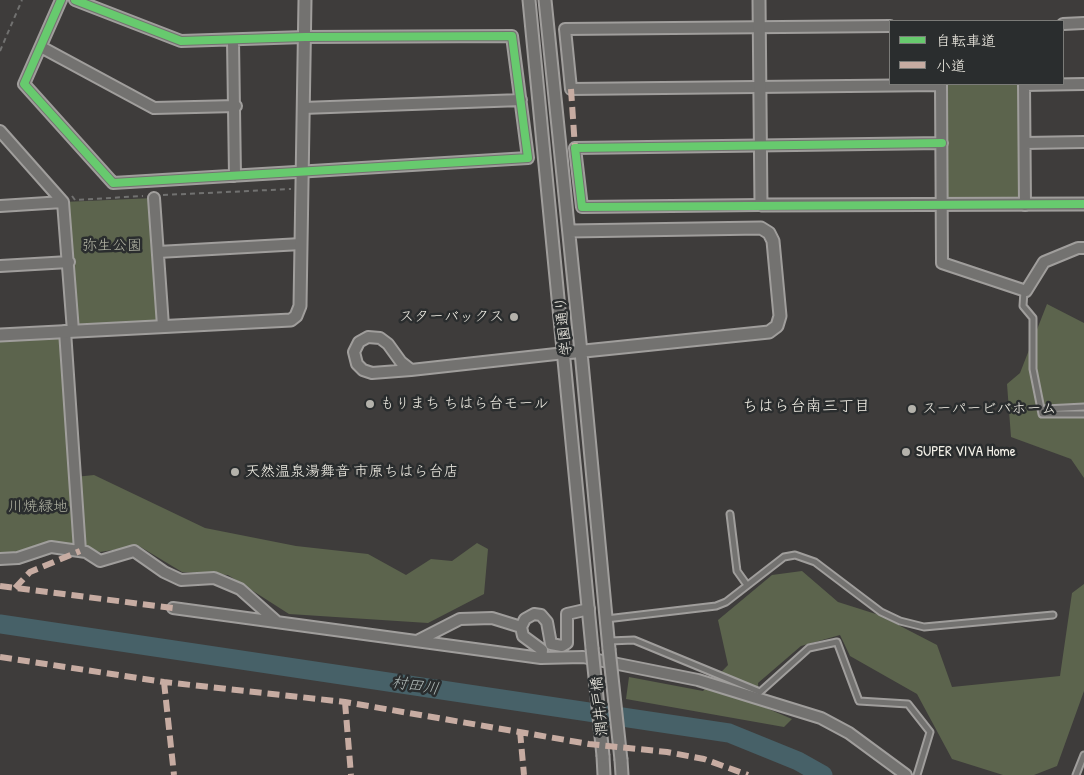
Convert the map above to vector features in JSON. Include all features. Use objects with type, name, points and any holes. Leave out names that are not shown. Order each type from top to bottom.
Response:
[{"type":"street","points":[[61,0],[24,84],[113,183],[528,158],[512,36],[181,41],[75,0]]},
{"type":"street","points":[[0,335],[291,320],[300,311],[305,0]]},
{"type":"street","name":"学園通り","points":[[529,0],[565,353],[592,648]]},
{"type":"street","name":"学園通り","points":[[545,0],[582,352],[608,645]]},
{"type":"street","points":[[759,0],[761,205]]},
{"type":"street","points":[[1064,24],[1084,23]]},
{"type":"street","points":[[889,26],[565,29],[571,89],[889,85]]},
{"type":"street","points":[[233,41],[236,106],[235,176]]},
{"type":"street","points":[[41,47],[154,108],[236,106]]},
{"type":"street","points":[[1064,84],[1084,84]]},
{"type":"street","points":[[941,85],[942,263],[1026,291],[1044,262],[1078,248],[1084,248]]},
{"type":"street","points":[[1024,85],[1025,205]]},
{"type":"street","points":[[303,108],[521,100]]},
{"type":"street","points":[[0,131],[5,143],[63,202],[69,262],[69,331],[80,551]]},
{"type":"street","points":[[1025,143],[1084,142]]},
{"type":"street","points":[[942,143],[575,148],[582,207],[1084,204]]},
{"type":"street","points":[[154,198],[163,326]]},
{"type":"street","points":[[0,206],[63,202]]},
{"type":"street","points":[[411,370],[401,362],[388,344],[380,338],[368,337],[360,342],[354,352],[356,364],[363,370],[372,373],[411,370],[769,332],[777,326],[780,316],[774,250],[769,233],[761,228],[569,231]]},
{"type":"street","points":[[158,252],[301,244]]},
{"type":"street","points":[[0,266],[69,262]]},
{"type":"street","points":[[0,559],[18,558],[51,546],[80,551],[100,561],[134,551],[164,572],[182,580],[214,578],[240,589],[276,621]]},
{"type":"street","points":[[173,608],[541,658],[583,657],[698,680],[821,718],[849,733],[906,775]]},
{"type":"street","points":[[541,658],[542,650],[523,636],[521,627],[525,619],[534,614],[542,614],[547,622],[551,644],[562,646],[567,643],[567,614],[589,609]]},
{"type":"street","points":[[419,640],[460,619],[492,618],[521,627]]},
{"type":"street","name":"潤井戸橋","points":[[608,645],[622,775]]},
{"type":"street","name":"潤井戸橋","points":[[592,648],[604,775]]},
{"type":"lane","points":[[1024,290],[1023,306],[1033,318],[1032,369],[1042,414],[1084,414]]},
{"type":"lane","points":[[1045,409],[1084,407]]},
{"type":"lane","points":[[730,514],[737,571],[746,585]]},
{"type":"lane","points":[[606,619],[716,606],[726,602],[784,557],[795,555],[815,562],[881,612],[900,621],[924,628],[1053,615]]},
{"type":"lane","points":[[608,645],[634,640],[760,692],[809,648],[837,642],[859,702],[908,704],[930,732],[917,775]]},
{"type":"lane","points":[[1076,775],[1084,755]]},
{"type":"path","points":[[0,51],[22,0]]},
{"type":"green space","points":[[941,85],[1024,85],[1025,205],[942,205]]},
{"type":"green space","name":"弥生公園","points":[[154,198],[163,326],[73,331],[63,202]]},
{"type":"green space","points":[[1047,304],[1084,323],[1084,478],[1071,459],[1011,437],[1007,384],[1020,373]]},
{"type":"green space","name":"川焼緑地","points":[[65,331],[75,477],[94,475],[205,528],[296,546],[368,554],[406,575],[431,559],[452,561],[477,543],[488,549],[484,594],[428,623],[289,614],[228,575],[182,572],[139,546],[100,552],[80,547],[51,547],[0,558],[0,335]]},
{"type":"green space","points":[[802,571],[838,602],[879,615],[937,645],[952,687],[1060,676],[1072,593],[1084,584],[1084,691],[1057,766],[1034,775],[1003,775],[952,759],[917,694],[850,656],[840,635],[801,646],[758,683],[759,705],[792,719],[784,727],[626,699],[629,677],[703,691],[728,665],[718,620],[772,575]]},
{"type":"waterway","name":"村田川","points":[[0,624],[729,733],[798,761],[823,775]]},
{"type":"marked path","points":[[571,89],[575,148]]},
{"type":"marked path","points":[[15,588],[30,572],[80,551]]},
{"type":"marked path","points":[[0,586],[173,608]]},
{"type":"marked path","points":[[0,657],[164,682],[345,702],[589,744],[667,752],[704,759],[748,775]]},
{"type":"marked path","points":[[164,682],[174,775]]},
{"type":"marked path","points":[[345,702],[351,775]]},
{"type":"marked path","points":[[520,731],[524,775]]},
{"type":"cycle path","points":[[61,0],[24,84],[113,183],[528,158],[512,36],[305,37],[181,41],[75,0]]},
{"type":"cycle path","points":[[942,143],[575,148],[582,207],[1084,204]]},
{"type":"place","name":"スターバックス","points":[[514,317]]},
{"type":"place","name":"もりまち ちはら台モール","points":[[370,404]]},
{"type":"place","name":"スーパービバホーム","points":[[912,409]]},
{"type":"place","name":"SUPER VIVA Home","points":[[906,452]]},
{"type":"place","name":"天然温泉湯舞音 市原ちはら台店","points":[[235,472]]},
{"type":"district","name":"ちはら台南三丁目","points":[[806,407]]}]
